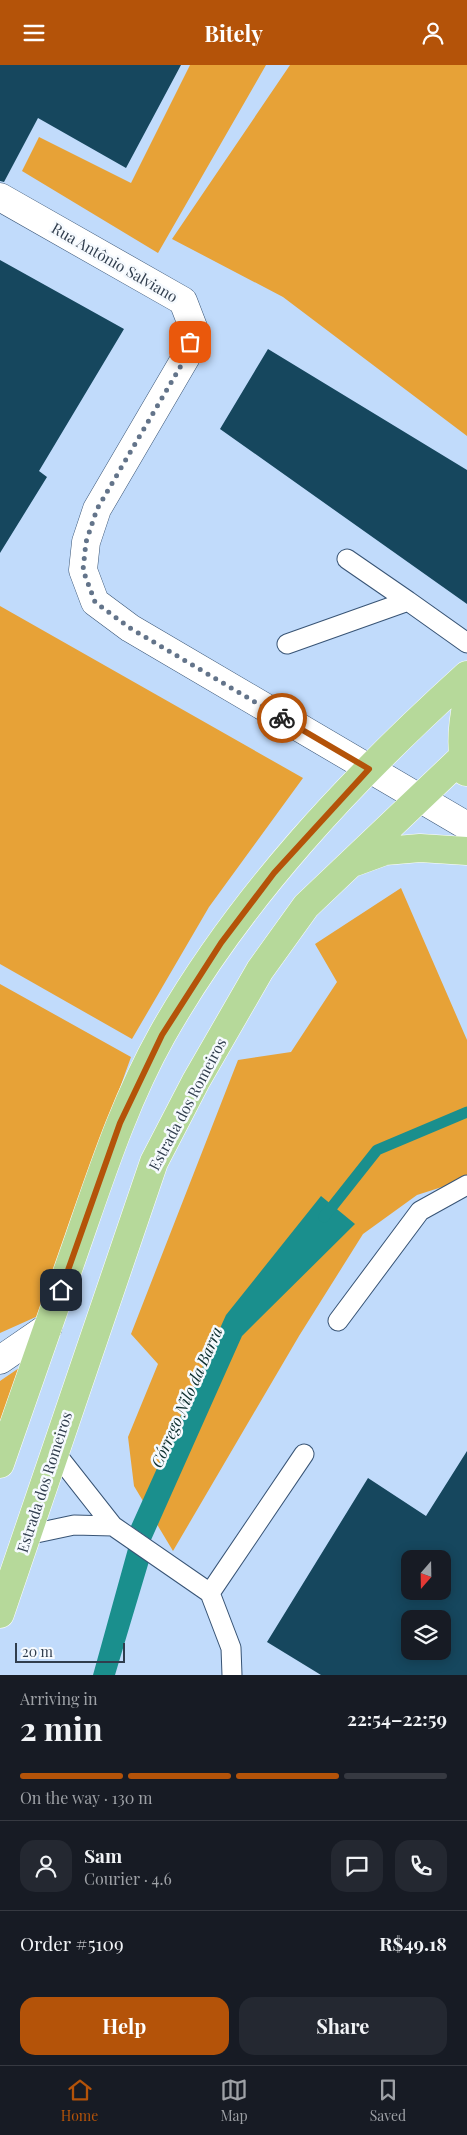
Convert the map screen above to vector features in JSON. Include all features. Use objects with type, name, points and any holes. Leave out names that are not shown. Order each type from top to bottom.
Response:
[{"type":"main road","points":[[0,1464],[112,1143],[162,1035],[221,943],[274,873],[397,739],[467,675]]},
{"type":"main road","points":[[465,762],[463,722],[467,702]]},
{"type":"main road","name":"Estrada dos Romeiros","points":[[0,1614],[54,1451],[154,1163],[196,1081],[260,970],[306,906],[418,798],[465,762]]},
{"type":"main road","points":[[347,865],[385,851],[420,848],[467,851]]},
{"type":"street","name":"Rua Antônio Salviano","points":[[0,197],[183,301],[193,327],[186,357],[97,509],[86,542],[83,570],[95,602],[130,628],[467,826]]},
{"type":"street","points":[[0,1360],[48,1327]]},
{"type":"lane","points":[[347,559],[467,643]]},
{"type":"lane","points":[[287,644],[408,601]]},
{"type":"lane","points":[[338,1321],[420,1211],[467,1185]]},
{"type":"lane","points":[[54,1451],[118,1529],[210,1593],[231,1648],[232,1675]]},
{"type":"lane","points":[[210,1593],[304,1454]]},
{"type":"lane","points":[[27,1535],[74,1525],[118,1529]]},
{"type":"shaded area","points":[[190,65],[266,65],[158,253],[22,171],[39,137],[131,183]]},
{"type":"shaded area","points":[[290,65],[467,65],[467,436],[283,297],[172,239]]},
{"type":"shaded area","points":[[0,606],[303,778],[209,907],[132,1039],[0,964]]},
{"type":"shaded area","points":[[401,888],[467,1040],[467,1179],[417,1195],[363,1234],[299,1336],[173,1551],[134,1486],[128,1437],[158,1364],[131,1334],[238,1060],[291,1052],[337,982],[315,944]]},
{"type":"shaded area","points":[[0,984],[131,1057],[38,1316],[0,1333]]},
{"type":"shaded area","points":[[321,1196],[355,1224],[242,1336],[151,1540],[131,1526],[226,1315]]},
{"type":"shaded area","points":[[22,1366],[0,1423],[0,1381]]},
{"type":"shaded area","points":[[129,1545],[150,1558],[115,1675],[93,1675]]},
{"type":"building","points":[[0,65],[181,65],[126,168],[38,118],[4,182],[0,181]]},
{"type":"building","points":[[0,260],[124,329],[39,471],[47,477],[0,553]]},
{"type":"building","points":[[268,349],[467,470],[467,604],[220,429]]},
{"type":"building","points":[[467,1451],[467,1675],[321,1675],[267,1642],[368,1478],[426,1516]]},
{"type":"waterway","name":"Córrego Nilo da Barra","points":[[324,1217],[377,1150],[467,1112]]},
{"type":"way so far","points":[[190,342],[186,357],[97,509],[86,542],[83,570],[95,602],[130,628],[282,718]]},
{"type":"route","points":[[61,1290],[112,1143],[162,1035],[221,943],[274,873],[369,769],[282,718]]}]
